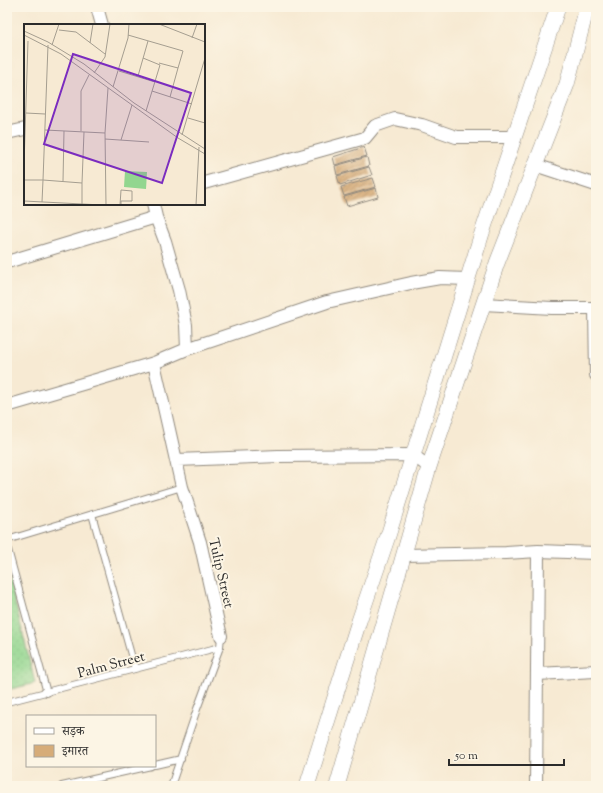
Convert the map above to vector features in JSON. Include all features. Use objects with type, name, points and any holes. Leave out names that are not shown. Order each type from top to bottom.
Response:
[{"type":"street","points":[[97,7],[102,24]]},
{"type":"street","points":[[307,786],[359,621],[414,455],[467,279],[558,7]]},
{"type":"street","points":[[337,786],[429,467],[497,263],[567,84],[587,7]]},
{"type":"street","points":[[205,183],[365,138],[375,126],[395,118],[422,125],[456,137],[514,137]]},
{"type":"street","points":[[7,133],[24,129]]},
{"type":"street","points":[[535,165],[596,185]]},
{"type":"street","points":[[153,205],[179,290],[186,325],[187,349]]},
{"type":"street","points":[[7,262],[156,217]]},
{"type":"street","points":[[7,406],[154,363],[187,349],[327,302],[433,280],[467,279]]},
{"type":"street","points":[[483,304],[552,308],[595,308],[596,376]]},
{"type":"street","name":"Tulip Street","points":[[154,363],[182,487],[200,542],[220,641]]},
{"type":"street","points":[[177,460],[278,456],[414,455],[429,467]]},
{"type":"street","points":[[404,555],[538,551],[596,553]]},
{"type":"street","points":[[536,786],[538,551]]},
{"type":"street","points":[[537,674],[596,671]]},
{"type":"lane","points":[[7,540],[182,487]]},
{"type":"lane","points":[[92,514],[135,669]]},
{"type":"lane","points":[[7,546],[47,693]]},
{"type":"lane","points":[[171,786],[220,641]]},
{"type":"lane","name":"Palm Street","points":[[7,702],[47,693],[135,669],[220,641]]},
{"type":"lane","points":[[156,765],[181,759]]},
{"type":"lane","points":[[62,786],[147,767]]},
{"type":"green space","points":[[7,569],[35,683],[7,690]]},
{"type":"building","points":[[364,147],[367,156],[335,165],[333,157]]},
{"type":"building","points":[[367,157],[369,166],[337,175],[335,166]]},
{"type":"building","points":[[369,167],[372,175],[340,185],[337,176]]},
{"type":"building","points":[[373,178],[376,187],[344,196],[341,187]]},
{"type":"building","points":[[376,188],[378,197],[347,206],[344,197]]}]
